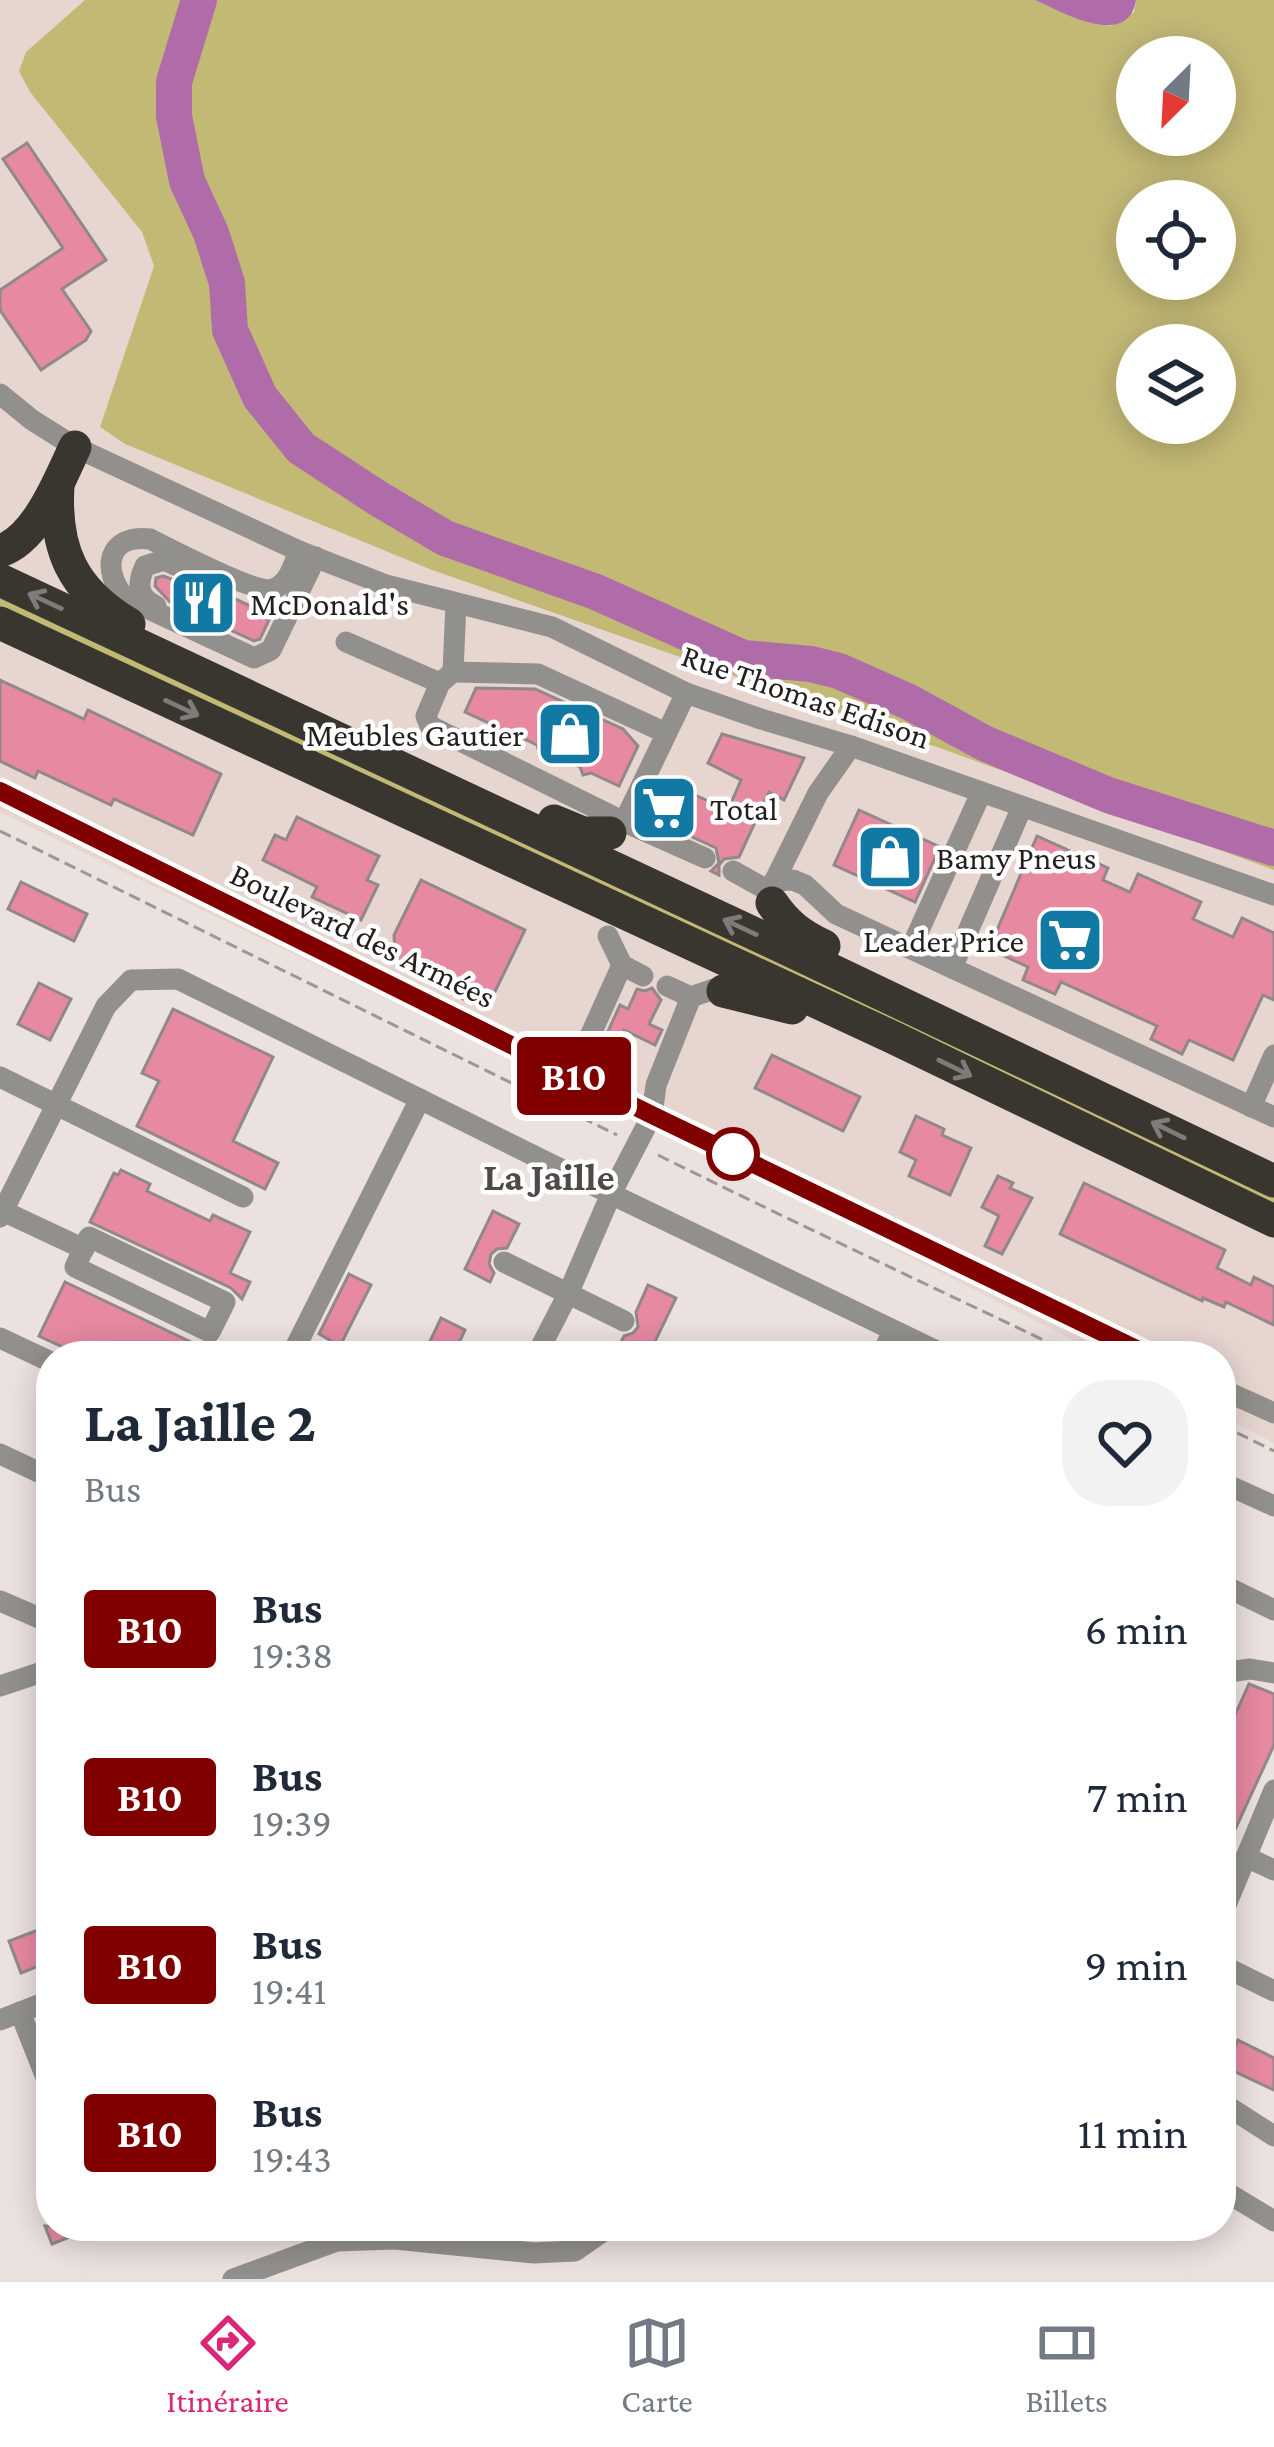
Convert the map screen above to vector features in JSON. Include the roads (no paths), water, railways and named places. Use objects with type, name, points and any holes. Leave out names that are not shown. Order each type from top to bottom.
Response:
[{"type":"highway","points":[[0,550],[22,539],[58,485],[75,447]]},
{"type":"highway","points":[[58,485],[56,520],[64,552],[77,577],[101,604],[309,724]]},
{"type":"highway","points":[[0,580],[1274,1181]]},
{"type":"highway","points":[[0,623],[892,1037],[1274,1221]]},
{"type":"highway","points":[[378,757],[583,833],[617,828]]},
{"type":"highway","points":[[368,794],[593,915],[615,950]]},
{"type":"highway","points":[[772,891],[783,920],[800,934],[941,1004],[1028,1063]]},
{"type":"highway","points":[[707,994],[892,1037]]},
{"type":"street","name":"Rue Thomas Edison","points":[[0,394],[75,447],[386,585],[552,627],[686,692],[1274,896]]},
{"type":"street","points":[[286,581],[262,590],[149,539],[133,537],[121,543],[110,574],[125,598],[254,658],[271,650],[308,554]]},
{"type":"street","points":[[234,650],[224,637],[150,603],[139,589],[145,566],[157,560],[172,563],[258,601],[276,597],[308,554]]},
{"type":"street","points":[[456,603],[447,677],[426,716],[430,726],[617,828],[705,858]]},
{"type":"street","points":[[346,642],[447,677],[538,674],[666,733]]},
{"type":"street","points":[[617,828],[686,692]]},
{"type":"street","points":[[772,891],[818,793],[850,746]]},
{"type":"street","name":"Boulevard des Armées","points":[[0,791],[572,1076],[1121,1341]]},
{"type":"street","points":[[910,948],[981,793]]},
{"type":"street","points":[[952,968],[1022,807]]},
{"type":"street","points":[[733,871],[772,891]]},
{"type":"street","points":[[772,891],[793,880],[805,885],[836,914],[1274,1117]]},
{"type":"street","points":[[572,1076],[615,950],[643,976]]},
{"type":"street","points":[[84,1249],[3,1208],[106,1006],[131,980],[178,979],[914,1341]]},
{"type":"street","points":[[544,1341],[652,1115],[656,1085],[707,994],[667,986]]},
{"type":"street","points":[[1251,1107],[1274,1055]]},
{"type":"street","points":[[0,1077],[243,1197]]},
{"type":"street","points":[[299,1341],[420,1099]]},
{"type":"street","points":[[88,1237],[225,1301],[210,1332],[75,1268],[84,1249],[88,1237]]},
{"type":"street","points":[[504,1262],[624,1321]]},
{"type":"street","points":[[888,1341],[893,1331]]},
{"type":"street","points":[[0,1338],[36,1355]]},
{"type":"street","points":[[1236,1396],[1274,1413]]},
{"type":"street","points":[[0,1454],[36,1471]]},
{"type":"street","points":[[1236,1489],[1274,1506]]},
{"type":"street","points":[[1236,1591],[1274,1610]]},
{"type":"street","points":[[0,1600],[36,1616]]},
{"type":"street","points":[[1236,1671],[1274,1672]]},
{"type":"street","points":[[0,1686],[36,1674]]},
{"type":"street","points":[[1236,1881],[1274,1790]]},
{"type":"street","points":[[1246,1857],[1274,1870]]},
{"type":"street","points":[[1236,1973],[1274,1991]]},
{"type":"street","points":[[10,2016],[36,2063]]},
{"type":"street","points":[[1236,2112],[1274,2136]]},
{"type":"street","points":[[1236,2198],[1274,2221]]},
{"type":"street","points":[[233,2279],[337,2241]]},
{"type":"street","points":[[415,2241],[534,2253],[574,2251],[589,2241]]},
{"type":"waterway","points":[[199,0],[174,82],[174,116],[187,181],[227,283],[230,330],[260,397],[301,448],[445,538],[596,592],[743,658],[839,671],[984,743],[1108,795],[1274,848]]},
{"type":"place","name":"McDonald's","points":[[203,603]]},
{"type":"place","name":"Meubles Gautier","points":[[570,734]]},
{"type":"place","name":"Total","points":[[664,808]]},
{"type":"place","name":"Bamy Pneus","points":[[890,857]]},
{"type":"place","name":"Leader Price","points":[[1070,940]]},
{"type":"district","name":"La Jaille","points":[[549,1176]]}]
